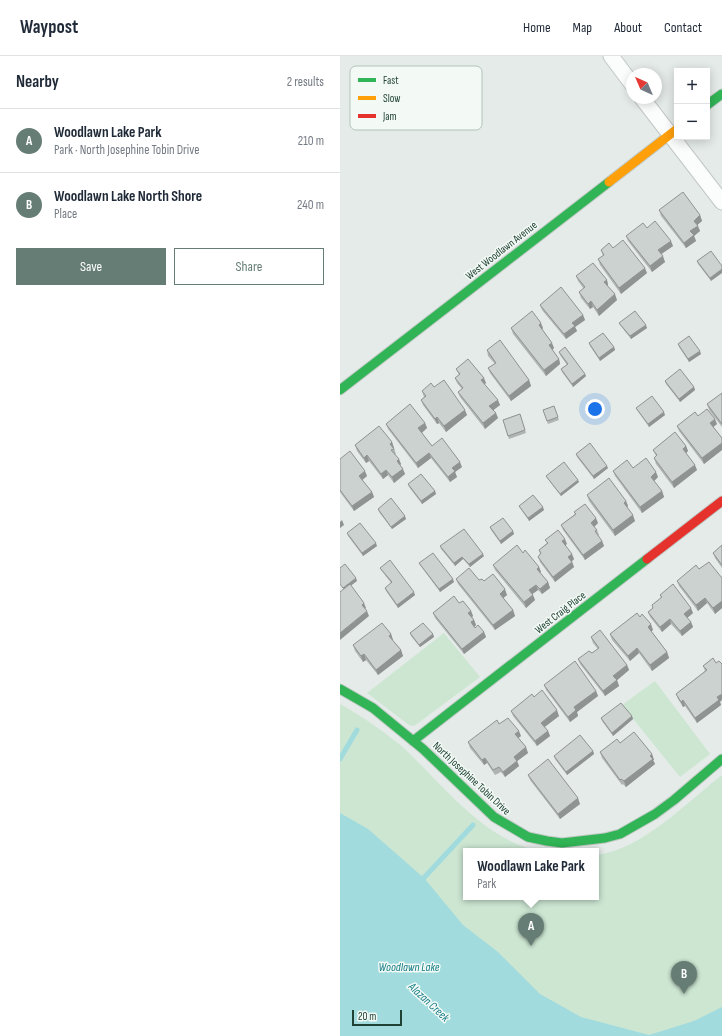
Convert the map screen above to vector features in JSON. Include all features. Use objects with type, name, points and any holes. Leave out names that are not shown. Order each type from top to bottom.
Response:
[{"type":"street","points":[[611,56],[626,76]]},
{"type":"street","points":[[710,104],[722,94]]},
{"type":"street","points":[[648,104],[673,131],[722,202]]},
{"type":"street","name":"West Woodlawn Avenue","points":[[340,390],[673,131]]},
{"type":"street","name":"West Craig Place","points":[[413,740],[722,501]]},
{"type":"street","name":"North Josephine Tobin Drive","points":[[340,689],[373,708],[413,740],[494,818],[528,837],[562,843],[605,838],[620,834],[655,814],[674,800],[722,759]]},
{"type":"green space","points":[[444,633],[480,677],[414,726],[409,725],[367,693]]},
{"type":"green space","points":[[655,681],[710,754],[680,777],[622,705]]},
{"type":"green space","points":[[340,704],[375,726],[399,744],[450,795],[481,823],[498,834],[528,848],[463,848],[463,900],[599,900],[599,854],[613,851],[647,835],[679,811],[722,775],[722,1036],[340,1036]]},
{"type":"water","name":"Woodlawn Lake","points":[[340,813],[368,829],[424,878],[463,925],[498,952],[540,994],[581,1017],[649,1035],[694,1021],[722,1007],[722,1036],[340,1036]]},
{"type":"building","points":[[683,192],[700,215],[694,221],[698,226],[690,231],[694,235],[684,243],[659,210]]},
{"type":"building","points":[[655,221],[671,241],[658,250],[663,256],[650,266],[626,236],[643,223],[647,228]]},
{"type":"building","points":[[623,240],[645,268],[619,288],[598,259],[604,255],[601,250],[609,243],[613,248]]},
{"type":"building","points":[[711,251],[722,266],[722,269],[710,278],[697,261]]},
{"type":"building","points":[[593,263],[607,280],[604,282],[615,294],[597,310],[591,301],[588,304],[579,292],[585,287],[576,276]]},
{"type":"building","points":[[561,287],[583,315],[572,323],[575,326],[564,334],[540,305]]},
{"type":"building","points":[[532,311],[541,323],[539,325],[552,343],[549,345],[559,359],[544,370],[511,328]]},
{"type":"building","points":[[635,311],[646,325],[630,336],[619,323]]},
{"type":"building","points":[[603,333],[614,347],[599,358],[589,343]]},
{"type":"building","points":[[689,336],[700,351],[688,359],[678,344]]},
{"type":"building","points":[[500,340],[529,380],[509,396],[488,368],[496,363],[487,350]]},
{"type":"building","points":[[565,347],[585,374],[572,384],[561,369],[568,364],[559,352]]},
{"type":"building","points":[[468,359],[484,378],[481,380],[498,400],[489,406],[496,413],[483,423],[458,392],[463,388],[455,378],[460,374],[456,369]]},
{"type":"building","points":[[680,369],[694,387],[679,399],[665,381]]},
{"type":"building","points":[[444,380],[465,410],[444,426],[437,417],[435,419],[421,400],[426,396],[422,391],[431,383],[434,387]]},
{"type":"building","points":[[722,393],[722,424],[707,404]]},
{"type":"building","points":[[652,396],[664,412],[648,424],[636,408]]},
{"type":"building","points":[[410,404],[425,423],[418,428],[432,446],[442,438],[460,462],[452,468],[455,471],[448,477],[429,453],[416,463],[386,424]]},
{"type":"building","points":[[554,406],[558,417],[547,421],[543,410]]},
{"type":"building","points":[[707,409],[715,419],[710,423],[722,438],[722,443],[702,458],[677,426],[695,412],[698,416]]},
{"type":"building","points":[[520,414],[525,430],[508,436],[503,420]]},
{"type":"building","points":[[379,426],[392,442],[390,444],[394,449],[391,450],[399,459],[397,461],[403,469],[392,477],[386,470],[381,474],[367,455],[364,458],[355,445]]},
{"type":"building","points":[[675,432],[686,446],[683,449],[695,465],[672,482],[654,458],[657,455],[653,450]]},
{"type":"building","points":[[590,443],[607,466],[593,476],[576,454]]},
{"type":"building","points":[[350,451],[365,471],[359,476],[372,492],[352,506],[340,490],[340,459]]},
{"type":"building","points":[[646,458],[656,472],[651,477],[662,491],[640,507],[613,471],[627,460],[633,468]]},
{"type":"building","points":[[564,462],[578,480],[560,494],[546,476]]},
{"type":"building","points":[[421,474],[435,491],[421,501],[408,484]]},
{"type":"building","points":[[609,478],[626,501],[624,503],[633,515],[613,530],[587,495]]},
{"type":"building","points":[[533,495],[543,507],[528,518],[519,506]]},
{"type":"building","points":[[391,498],[405,516],[391,527],[378,509]]},
{"type":"building","points":[[585,504],[596,518],[591,523],[597,530],[595,531],[602,541],[583,555],[561,525],[576,514],[574,512]]},
{"type":"building","points":[[503,518],[513,531],[500,541],[490,527]]},
{"type":"building","points":[[360,523],[376,543],[362,553],[347,533]]},
{"type":"building","points":[[464,529],[483,554],[469,564],[462,557],[454,563],[440,546]]},
{"type":"building","points":[[558,530],[565,539],[562,541],[572,554],[568,557],[572,562],[553,577],[538,557],[541,553],[539,550],[548,543],[545,540]]},
{"type":"building","points":[[517,545],[523,553],[525,550],[539,567],[537,569],[548,582],[540,589],[536,585],[529,590],[533,595],[524,602],[493,565]]},
{"type":"building","points":[[722,545],[722,565],[713,553]]},
{"type":"building","points":[[433,553],[453,579],[439,589],[419,563]]},
{"type":"building","points":[[390,560],[414,592],[397,605],[385,588],[392,582],[380,568]]},
{"type":"building","points":[[709,562],[722,578],[722,601],[713,608],[705,598],[696,605],[677,581],[696,565],[699,569]]},
{"type":"building","points":[[345,564],[356,578],[343,588],[340,584],[340,568]]},
{"type":"building","points":[[469,568],[479,580],[482,579],[484,581],[493,574],[505,589],[500,594],[513,610],[493,625],[456,579]]},
{"type":"building","points":[[350,584],[364,603],[362,605],[367,611],[340,633],[340,592]]},
{"type":"building","points":[[673,584],[691,608],[684,614],[691,622],[680,631],[670,619],[660,627],[648,612],[653,608],[652,605],[662,597],[660,595]]},
{"type":"building","points":[[454,596],[459,603],[463,601],[471,611],[468,613],[474,620],[471,622],[475,628],[478,625],[484,632],[462,649],[433,613]]},
{"type":"building","points":[[637,613],[640,617],[642,614],[651,624],[648,627],[667,652],[650,665],[637,648],[628,656],[610,634]]},
{"type":"building","points":[[382,623],[391,634],[389,636],[401,650],[376,670],[364,654],[361,656],[353,645]]},
{"type":"building","points":[[423,623],[433,634],[419,645],[410,633]]},
{"type":"building","points":[[600,630],[627,665],[613,676],[617,680],[603,691],[578,659],[589,651],[592,653],[599,648],[591,637]]},
{"type":"building","points":[[713,658],[716,663],[719,661],[722,664],[722,694],[717,697],[719,700],[695,718],[683,700],[681,702],[676,694],[707,670],[703,666]]},
{"type":"building","points":[[575,661],[596,691],[574,707],[576,710],[568,717],[544,685]]},
{"type":"building","points":[[542,690],[557,710],[541,723],[548,731],[535,741],[511,711],[532,694],[534,697]]},
{"type":"building","points":[[621,703],[632,716],[612,733],[601,718]]},
{"type":"building","points":[[508,718],[519,731],[515,734],[526,747],[514,757],[517,761],[503,772],[499,767],[493,770],[485,758],[482,760],[468,742],[497,720],[499,724]]},
{"type":"building","points":[[634,732],[652,754],[650,756],[653,759],[624,781],[621,779],[620,780],[600,752],[617,739],[620,743]]},
{"type":"building","points":[[580,735],[593,751],[566,772],[554,756]]},
{"type":"building","points":[[548,759],[578,798],[558,814],[528,775]]},
{"type":"waterway","points":[[340,759],[357,730]]},
{"type":"waterway","points":[[419,883],[473,825]]},
{"type":"traffic: fast","points":[[708,104],[722,94]]},
{"type":"traffic: fast","points":[[340,390],[609,182]]},
{"type":"traffic: fast","points":[[413,741],[647,559]]},
{"type":"traffic: fast","points":[[340,689],[373,708],[423,749],[494,817],[528,837],[547,841],[562,843],[605,838],[620,834],[655,814],[674,800],[722,759]]},
{"type":"traffic: slow","points":[[609,182],[674,131]]},
{"type":"traffic: jam","points":[[647,559],[722,501]]},
{"type":"place","name":"Woodlawn Lake Park","points":[[531,946]]},
{"type":"place","name":"Woodlawn Lake North Shore","points":[[684,994]]},
{"type":"water label","name":"Alazan Creek","points":[[429,1002]]}]
